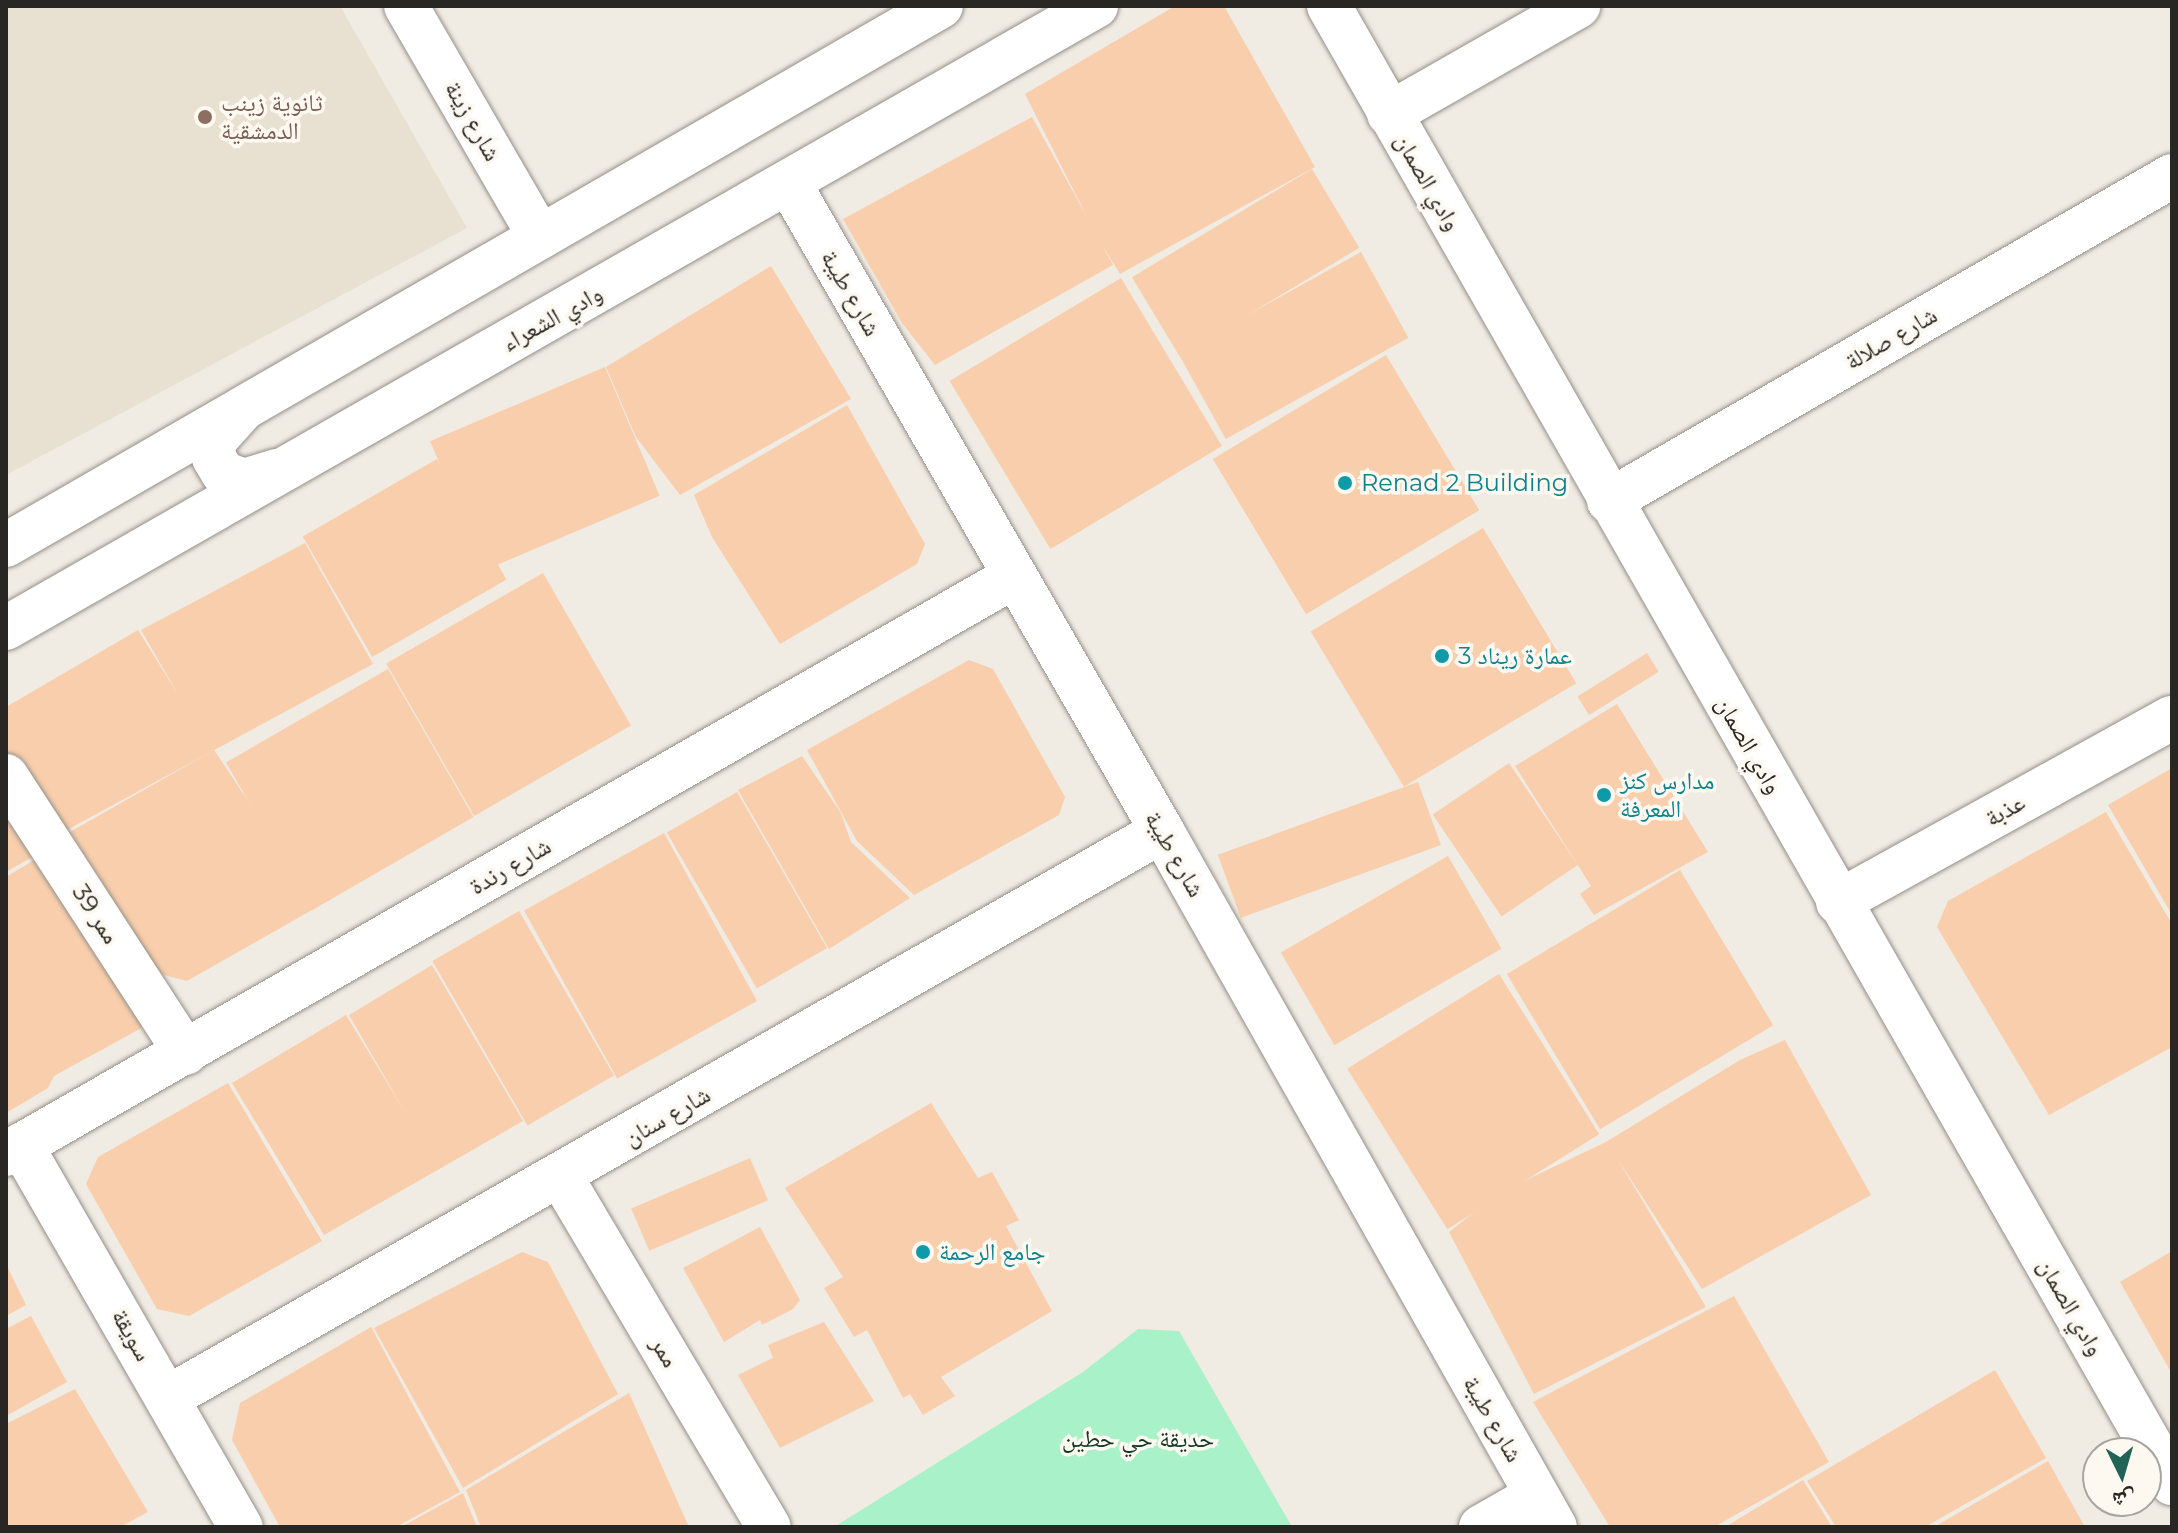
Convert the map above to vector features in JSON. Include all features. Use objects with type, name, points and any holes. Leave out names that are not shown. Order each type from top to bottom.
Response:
[{"type":"street","name":"شارع زينة","points":[[406,6],[540,237]]},
{"type":"street","points":[[6,545],[941,6]]},
{"type":"street","name":"وادي الشعراء","points":[[6,628],[790,185],[1096,6]]},
{"type":"street","name":"وادي الصمان","points":[[1329,6],[2172,1483]]},
{"type":"street","points":[[1389,114],[1578,6]]},
{"type":"street","name":"شارع صلالة","points":[[1609,501],[2172,176]]},
{"type":"street","name":"شارع طيبة","points":[[790,185],[1162,831],[1546,1511]]},
{"type":"street","points":[[245,406],[213,442],[214,458],[223,473],[244,481],[296,462]]},
{"type":"street","points":[[91,495],[136,478],[167,474],[181,495],[180,514],[137,553]]},
{"type":"street","name":"شارع رندة","points":[[14,1150],[1013,577]]},
{"type":"street","name":"عذبة","points":[[1838,902],[2172,718]]},
{"type":"street","name":"ممر 39","points":[[6,776],[186,1053]]},
{"type":"street","name":"شارع سنان","points":[[169,1397],[561,1177],[1162,831]]},
{"type":"street","name":"سويقة","points":[[14,1150],[169,1397],[241,1527]]},
{"type":"street","name":"ممر","points":[[561,1177],[769,1527]]},
{"type":"street","points":[[1481,1527],[1546,1511]]},
{"type":"shaded area","name":"ثانوية زينب الدمشقية","points":[[6,6],[340,6],[467,228],[6,475]]},
{"type":"green space","name":"حديقة حي حطين","points":[[1138,1329],[1179,1331],[1292,1527],[834,1527],[1083,1372]]},
{"type":"building","points":[[1175,6],[1224,6],[1315,167],[1120,274],[1102,245],[1113,265],[935,365],[902,323],[843,219],[1032,117],[1087,217],[1025,94]]},
{"type":"building","points":[[1312,169],[1359,248],[1179,356],[1132,277]]},
{"type":"building","points":[[1361,252],[1409,338],[1226,439],[1178,353]]},
{"type":"building","points":[[771,266],[851,399],[680,495],[636,437],[606,367]]},
{"type":"building","points":[[1121,278],[1222,446],[1051,549],[950,381]]},
{"type":"building","name":"Renad 2 Building","points":[[1386,355],[1479,510],[1306,614],[1213,459]]},
{"type":"building","points":[[605,367],[660,496],[485,570],[430,441]]},
{"type":"building","points":[[847,405],[925,544],[917,564],[780,644],[712,537],[694,495]]},
{"type":"building","points":[[437,459],[506,579],[372,657],[303,536]]},
{"type":"building","name":"عمارة ريناد 3","points":[[1483,528],[1576,683],[1404,787],[1311,632]]},
{"type":"building","points":[[305,543],[373,664],[54,837],[6,765],[6,707],[138,630],[179,696],[141,630]]},
{"type":"building","points":[[543,573],[631,725],[474,816],[386,664]]},
{"type":"building","points":[[1647,653],[1659,672],[1589,715],[1577,696]]},
{"type":"building","points":[[969,660],[993,669],[1065,797],[1059,815],[914,895],[857,841],[807,750]]},
{"type":"building","points":[[388,669],[474,817],[312,911],[226,763]]},
{"type":"building","name":"مدارس كنز المعرفة","points":[[1617,704],[1708,852],[1594,915],[1580,894],[1591,886],[1515,766]]},
{"type":"building","points":[[214,750],[319,906],[187,981],[160,974],[70,832]]},
{"type":"building","points":[[802,756],[841,813],[851,842],[910,898],[829,949],[738,790]]},
{"type":"building","points":[[1509,763],[1578,865],[1502,916],[1433,814]]},
{"type":"building","points":[[2172,768],[2172,915],[2108,805]]},
{"type":"building","points":[[1418,782],[1441,845],[1241,918],[1218,855]]},
{"type":"building","points":[[737,792],[827,948],[757,988],[667,832]]},
{"type":"building","points":[[6,794],[39,853],[6,872]]},
{"type":"building","points":[[2106,812],[2172,924],[2172,1047],[2049,1115],[1937,927],[1948,901]]},
{"type":"building","points":[[664,833],[757,1001],[617,1078],[524,911]]},
{"type":"building","points":[[46,853],[156,1020],[54,1076],[48,1088],[6,1113],[6,877]]},
{"type":"building","points":[[1448,856],[1502,949],[1334,1045],[1281,952]]},
{"type":"building","points":[[1680,870],[1773,1025],[1600,1129],[1507,974]]},
{"type":"building","points":[[519,911],[614,1076],[527,1126],[432,961]]},
{"type":"building","points":[[432,965],[523,1121],[324,1235],[232,1083],[346,1015],[405,1112],[349,1015]]},
{"type":"building","points":[[1499,974],[1599,1134],[1447,1229],[1347,1069]]},
{"type":"building","points":[[1785,1040],[1871,1195],[1702,1289],[1617,1158],[1706,1307],[1534,1394],[1449,1232],[1499,1193],[1606,1142],[1740,1060]]},
{"type":"building","points":[[228,1083],[322,1241],[189,1316],[157,1309],[86,1184],[98,1157]]},
{"type":"building","name":"جامع الرحمة","points":[[931,1103],[978,1178],[992,1172],[1019,1220],[1006,1226],[1052,1311],[941,1377],[955,1396],[923,1415],[910,1394],[903,1398],[867,1330],[854,1337],[824,1288],[843,1277],[785,1188]]},
{"type":"building","points":[[750,1158],[768,1200],[649,1251],[631,1208]]},
{"type":"building","points":[[760,1227],[800,1300],[793,1309],[762,1325],[760,1320],[724,1342],[683,1268]]},
{"type":"building","points":[[2172,1251],[2172,1374],[2120,1282]]},
{"type":"building","points":[[522,1252],[548,1262],[618,1394],[463,1488],[374,1328]]},
{"type":"building","points":[[6,1264],[26,1305],[6,1316]]},
{"type":"building","points":[[1734,1296],[1829,1462],[1714,1527],[1610,1527],[1533,1402]]},
{"type":"building","points":[[31,1316],[67,1382],[6,1416],[6,1329]]},
{"type":"building","points":[[824,1322],[874,1401],[780,1448],[738,1375],[773,1358],[768,1345]]},
{"type":"building","points":[[371,1327],[460,1492],[396,1527],[280,1527],[232,1440],[240,1403]]},
{"type":"building","points":[[1995,1370],[2046,1458],[1925,1527],[1836,1527],[1807,1481]]},
{"type":"building","points":[[75,1389],[148,1512],[120,1527],[6,1527],[6,1424]]},
{"type":"building","points":[[629,1393],[689,1527],[481,1527],[466,1490]]},
{"type":"building","points":[[2048,1461],[2085,1527],[1934,1527]]},
{"type":"building","points":[[1803,1480],[1832,1527],[1725,1527]]},
{"type":"building","points":[[463,1493],[477,1527],[401,1527]]},
{"type":"place","name":"ثانوية زينب الدمشقية","points":[[205,117]]},
{"type":"place","name":"Renad 2 Building","points":[[1345,483]]},
{"type":"place","name":"عمارة ريناد 3","points":[[1442,656]]},
{"type":"place","name":"مدارس كنز المعرفة","points":[[1604,795]]},
{"type":"place","name":"جامع الرحمة","points":[[923,1252]]}]
